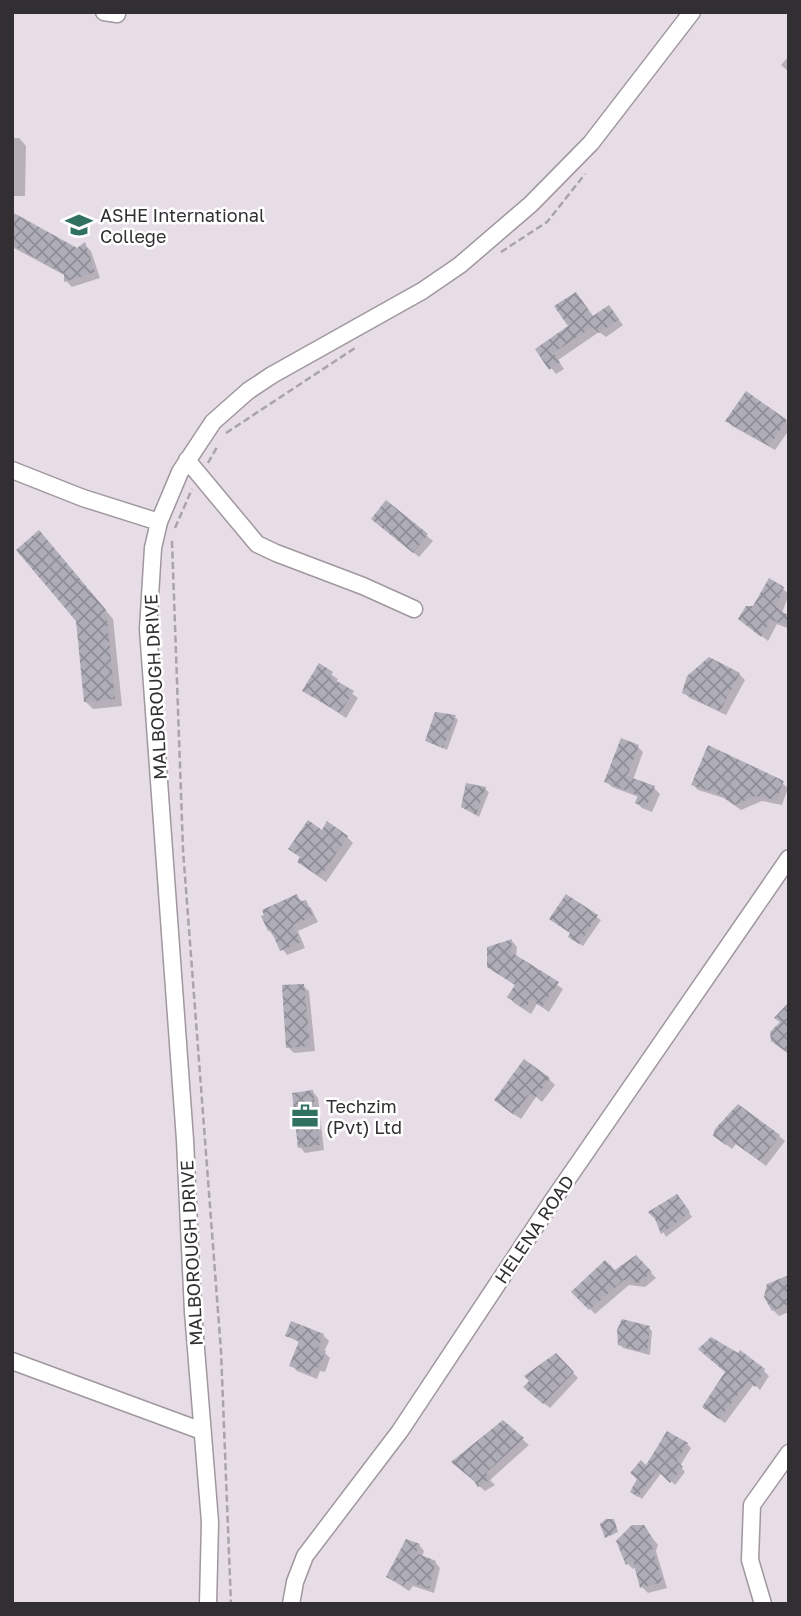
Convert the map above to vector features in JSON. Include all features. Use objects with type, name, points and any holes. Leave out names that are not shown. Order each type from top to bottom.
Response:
[{"type":"street","name":"MALBOROUGH DRIVE","points":[[208,1604],[210,1522],[148,629],[153,548],[159,522],[187,460],[214,422],[248,391],[272,375],[422,291],[460,265],[531,204],[591,143],[692,12]]},
{"type":"street","points":[[187,460],[251,539],[263,547],[414,609]]},
{"type":"street","points":[[12,470],[83,498],[159,522]]},
{"type":"street","name":"HELENA ROAD","points":[[292,1604],[295,1582],[305,1556],[400,1431],[553,1200],[789,858]]},
{"type":"street","points":[[12,1361],[202,1431]]},
{"type":"street","points":[[763,1604],[750,1560],[752,1506],[789,1453]]},
{"type":"path","points":[[492,258],[547,222],[590,168]]},
{"type":"path","points":[[225,434],[359,346]]},
{"type":"path","points":[[219,444],[172,536],[183,850],[221,1351],[231,1604]]},
{"type":"building","points":[[12,212],[77,248],[85,242],[95,272],[64,282],[64,274],[12,245]]},
{"type":"building","points":[[576,292],[593,316],[609,305],[619,319],[599,333],[592,327],[553,353],[560,362],[549,370],[535,349],[568,326],[554,306]]},
{"type":"building","points":[[746,391],[787,420],[769,446],[725,421]]},
{"type":"building","points":[[386,500],[428,534],[413,553],[371,519]]},
{"type":"building","points":[[39,530],[106,610],[115,699],[84,702],[76,621],[16,550]]},
{"type":"building","points":[[769,578],[784,587],[776,607],[789,616],[789,626],[771,620],[761,637],[738,619],[746,606],[753,606]]},
{"type":"building","points":[[709,657],[740,673],[720,711],[682,693],[687,676]]},
{"type":"building","points":[[319,663],[333,672],[330,677],[354,691],[340,713],[302,691]]},
{"type":"building","points":[[435,712],[456,715],[443,748],[425,741]]},
{"type":"building","points":[[621,738],[639,745],[627,776],[655,786],[646,808],[635,803],[638,795],[604,782]]},
{"type":"building","points":[[708,745],[784,781],[776,800],[755,796],[735,805],[716,793],[691,785]]},
{"type":"building","points":[[466,783],[486,787],[476,815],[461,807]]},
{"type":"building","points":[[308,820],[322,830],[327,821],[348,836],[320,877],[297,862],[300,857],[288,849]]},
{"type":"building","points":[[297,894],[300,902],[306,900],[313,916],[293,925],[301,942],[280,951],[271,930],[268,931],[261,916],[264,915],[262,910]]},
{"type":"building","points":[[566,894],[598,915],[579,944],[568,937],[570,933],[549,919]]},
{"type":"building","points":[[512,939],[511,952],[559,982],[542,1007],[531,1000],[525,1009],[507,997],[515,985],[487,967],[487,947]]},
{"type":"building","points":[[304,984],[310,1046],[286,1048],[282,985]]},
{"type":"building","points":[[789,1002],[789,1054],[771,1041],[770,1032],[780,1022],[774,1018]]},
{"type":"building","points":[[524,1059],[550,1078],[536,1097],[530,1093],[514,1115],[494,1100]]},
{"type":"building","points":[[313,1090],[320,1145],[298,1148],[292,1093]]},
{"type":"building","points":[[738,1104],[780,1135],[760,1161],[730,1140],[726,1145],[713,1136],[715,1129]]},
{"type":"building","points":[[677,1194],[690,1212],[661,1234],[655,1219],[648,1212]]},
{"type":"building","points":[[636,1255],[652,1272],[639,1283],[624,1280],[589,1310],[571,1292],[605,1260],[615,1270]]},
{"type":"building","points":[[789,1275],[789,1304],[772,1311],[764,1297],[767,1284]]},
{"type":"building","points":[[622,1319],[650,1326],[647,1353],[618,1345],[617,1330]]},
{"type":"building","points":[[291,1321],[324,1334],[318,1348],[326,1351],[319,1368],[315,1366],[311,1374],[289,1366],[299,1341],[285,1336]]},
{"type":"building","points":[[711,1337],[738,1353],[740,1350],[765,1369],[755,1387],[748,1381],[719,1419],[702,1407],[725,1372],[698,1349]]},
{"type":"building","points":[[556,1353],[574,1372],[543,1404],[523,1387],[529,1381],[524,1376]]},
{"type":"building","points":[[503,1420],[524,1438],[486,1473],[491,1479],[478,1487],[451,1462]]},
{"type":"building","points":[[667,1431],[688,1443],[677,1461],[683,1467],[670,1483],[657,1470],[638,1497],[630,1492],[637,1479],[630,1473],[641,1460],[646,1465]]},
{"type":"building","points":[[606,1519],[614,1519],[618,1532],[605,1538],[600,1524]]},
{"type":"building","points":[[632,1525],[644,1525],[653,1539],[651,1544],[663,1582],[640,1588],[633,1561],[626,1565],[616,1541]]},
{"type":"building","points":[[406,1539],[420,1544],[416,1553],[436,1561],[429,1589],[407,1581],[403,1586],[386,1577]]},
{"type":"place","name":"ASHE International College","points":[[79,225]]},
{"type":"place","name":"Techzim (Pvt) Ltd","points":[[305,1116]]}]
